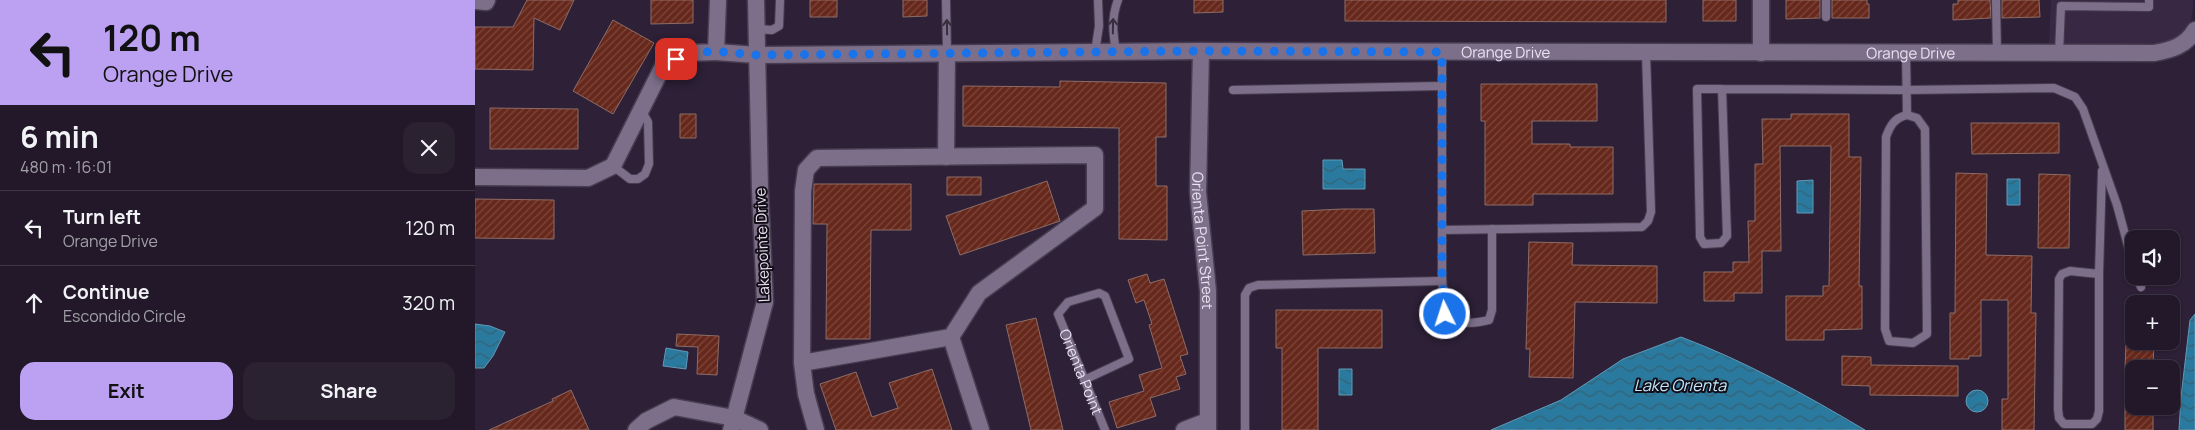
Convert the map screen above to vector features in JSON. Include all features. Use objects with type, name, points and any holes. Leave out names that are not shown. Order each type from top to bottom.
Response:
[{"type":"street","points":[[475,2],[485,2],[487,0]]},
{"type":"street","points":[[716,52],[718,0]]},
{"type":"street","name":"Lakepointe Drive","points":[[732,424],[765,302],[757,0]]},
{"type":"street","points":[[1761,0],[1761,53]]},
{"type":"street","name":"Orange Drive","points":[[613,166],[664,64],[687,53],[716,52],[757,55],[1201,51],[2154,53],[2175,49],[2193,36]]},
{"type":"street","name":"Orienta Point Street","points":[[1201,51],[1198,192],[1208,291],[1208,426]]},
{"type":"street","points":[[946,157],[947,53]]},
{"type":"street","points":[[802,363],[951,337],[979,293],[1095,208],[1095,154],[817,158],[806,170],[803,191],[802,363],[806,394],[816,430]]},
{"type":"street","points":[[475,177],[588,178],[613,166]]},
{"type":"street","points":[[951,337],[981,430]]},
{"type":"street","points":[[635,430],[646,421],[674,407],[732,424],[761,430]]},
{"type":"street","points":[[1184,430],[1208,426]]},
{"type":"lane","points":[[757,29],[772,30],[779,26],[780,0]]},
{"type":"lane","points":[[946,0],[947,53]]},
{"type":"lane","points":[[1095,52],[1099,26],[1098,0]]},
{"type":"lane","points":[[1116,52],[1112,30],[1114,12],[1118,0]]},
{"type":"lane","points":[[1826,0],[1827,17]]},
{"type":"lane","points":[[1996,0],[1997,53]]},
{"type":"lane","points":[[2059,53],[2061,6],[2149,7],[2149,0]]},
{"type":"lane","points":[[1442,52],[1442,281],[1445,314],[1452,319],[1470,325],[1489,320],[1492,310],[1492,229]]},
{"type":"lane","points":[[1442,230],[1642,227],[1648,221],[1651,212],[1646,53]]},
{"type":"lane","points":[[1906,53],[1907,114]]},
{"type":"lane","points":[[1233,90],[1442,86]]},
{"type":"lane","points":[[1722,89],[1727,236],[1721,243],[1704,244],[1700,237],[1696,92],[1697,90],[1722,89],[1906,90],[2054,88],[2063,91],[2075,97],[2083,109],[2117,205],[2125,235]]},
{"type":"lane","points":[[613,166],[630,179],[638,179],[647,171],[650,158],[648,122],[647,116],[641,110]]},
{"type":"lane","points":[[1907,114],[1917,118],[1925,129],[1927,334],[1913,342],[1889,341],[1885,329],[1886,138],[1891,124],[1907,114]]},
{"type":"lane","points":[[2099,274],[2070,271],[2062,274],[2059,279],[2058,409],[2059,418],[2064,424],[2092,424],[2097,419],[2099,411],[2099,274],[2102,164]]},
{"type":"lane","points":[[1245,430],[1245,295],[1249,288],[1258,285],[1442,281]]},
{"type":"lane","name":"Orienta Point","points":[[1084,380],[1129,359],[1105,296],[1099,293],[1069,302],[1058,314],[1084,380],[1105,430]]},
{"type":"shaded area","points":[[2051,0],[2193,0],[2193,7],[2191,22],[2187,29],[2173,41],[2132,45],[2049,44]]},
{"type":"water","points":[[1323,160],[1342,160],[1343,169],[1365,169],[1365,189],[1323,189]]},
{"type":"water","points":[[2007,179],[2020,179],[2020,205],[2007,205]]},
{"type":"water","points":[[1813,180],[1813,213],[1797,213],[1797,181]]},
{"type":"water","points":[[2195,314],[2195,430],[2179,430],[2181,397],[2190,320]]},
{"type":"water","points":[[475,324],[490,326],[505,332],[493,356],[484,368],[475,368]]},
{"type":"water","name":"Lake Orienta","points":[[1681,337],[1705,346],[1775,379],[1865,430],[1491,430],[1561,400],[1623,359]]},
{"type":"water","points":[[666,348],[688,352],[686,369],[663,366]]},
{"type":"water","points":[[1339,369],[1352,369],[1352,395],[1339,395]]},
{"type":"water","points":[[1977,390],[1987,397],[1988,401],[1981,411],[1977,412],[1967,405],[1966,401],[1973,391]]},
{"type":"building","points":[[527,0],[574,0],[560,30],[534,18],[533,70],[475,69],[475,27],[513,27]]},
{"type":"building","points":[[651,0],[693,0],[693,23],[651,24]]},
{"type":"building","points":[[810,0],[837,0],[837,17],[810,17]]},
{"type":"building","points":[[903,0],[927,0],[927,16],[903,17]]},
{"type":"building","points":[[1194,0],[1223,0],[1223,12],[1194,13]]},
{"type":"building","points":[[1345,0],[1666,0],[1666,22],[1345,21]]},
{"type":"building","points":[[1703,0],[1736,0],[1736,21],[1703,21]]},
{"type":"building","points":[[1786,0],[1820,0],[1820,18],[1786,19]]},
{"type":"building","points":[[1832,0],[1867,0],[1867,4],[1869,4],[1869,18],[1832,18]]},
{"type":"building","points":[[1958,0],[1990,0],[1991,18],[1953,20],[1953,4],[1958,4]]},
{"type":"building","points":[[2002,0],[2039,0],[2040,17],[2002,18]]},
{"type":"building","points":[[613,20],[654,43],[613,114],[573,91]]},
{"type":"building","points":[[1060,81],[1166,83],[1166,137],[1156,137],[1156,186],[1167,186],[1167,240],[1119,239],[1119,128],[963,126],[963,86],[1060,87]]},
{"type":"building","points":[[1481,84],[1597,84],[1597,121],[1532,121],[1532,144],[1570,144],[1570,147],[1613,147],[1613,194],[1533,194],[1533,205],[1485,205],[1485,121],[1481,121]]},
{"type":"building","points":[[490,108],[578,109],[578,149],[490,149]]},
{"type":"building","points":[[680,114],[696,114],[696,138],[680,138]]},
{"type":"building","points":[[1791,114],[1849,114],[1849,157],[1861,157],[1859,286],[1862,286],[1862,329],[1824,330],[1824,340],[1786,340],[1786,296],[1823,296],[1823,286],[1829,286],[1831,146],[1780,146],[1781,251],[1762,251],[1762,293],[1734,293],[1734,301],[1704,301],[1704,272],[1733,272],[1733,262],[1749,262],[1748,221],[1755,221],[1755,164],[1763,164],[1762,119],[1791,119]]},
{"type":"building","points":[[1971,123],[2059,123],[2059,153],[1972,154]]},
{"type":"building","points":[[1956,173],[1987,174],[1986,255],[2032,256],[2031,313],[2036,313],[2034,430],[2002,430],[2002,399],[2008,399],[2008,300],[1981,300],[1981,356],[1969,356],[1969,359],[1950,359],[1950,313],[1955,313]]},
{"type":"building","points":[[2039,174],[2070,175],[2069,248],[2038,248]]},
{"type":"building","points":[[947,177],[981,177],[981,195],[947,195]]},
{"type":"building","points":[[1047,181],[1060,221],[960,255],[946,216]]},
{"type":"building","points":[[814,184],[911,184],[911,230],[871,230],[870,339],[826,339],[827,224],[813,224]]},
{"type":"building","points":[[475,199],[554,200],[554,239],[475,238]]},
{"type":"building","points":[[1374,209],[1375,253],[1303,255],[1302,211]]},
{"type":"building","points":[[1529,242],[1573,243],[1572,265],[1657,266],[1657,303],[1575,302],[1573,378],[1529,377],[1530,349],[1526,349]]},
{"type":"building","points":[[1147,274],[1150,283],[1164,279],[1188,354],[1180,356],[1186,374],[1176,377],[1180,389],[1150,398],[1156,416],[1117,428],[1109,402],[1144,391],[1139,375],[1162,368],[1149,325],[1152,324],[1144,300],[1136,303],[1128,280]]},
{"type":"building","points":[[1276,310],[1382,310],[1382,348],[1318,348],[1318,430],[1282,430],[1282,348],[1276,348]]},
{"type":"building","points":[[1036,318],[1063,430],[1031,430],[1006,325]]},
{"type":"building","points":[[677,334],[719,336],[717,375],[697,374],[698,347],[676,346]]},
{"type":"building","points":[[2126,350],[2154,350],[2153,360],[2125,360]]},
{"type":"building","points":[[1842,356],[1871,357],[1871,365],[1958,366],[1958,396],[1870,395],[1870,386],[1842,385]]},
{"type":"building","points":[[932,369],[952,430],[836,430],[820,384],[856,372],[872,417],[898,408],[889,383]]},
{"type":"building","points":[[571,390],[589,430],[489,430],[553,401],[552,399]]},
{"type":"building","points":[[2125,415],[2153,415],[2153,430],[2125,430]]},
{"type":"route","points":[[676,59],[687,53],[716,52],[757,55],[1201,51],[1442,52],[1442,275],[1445,314]]}]
